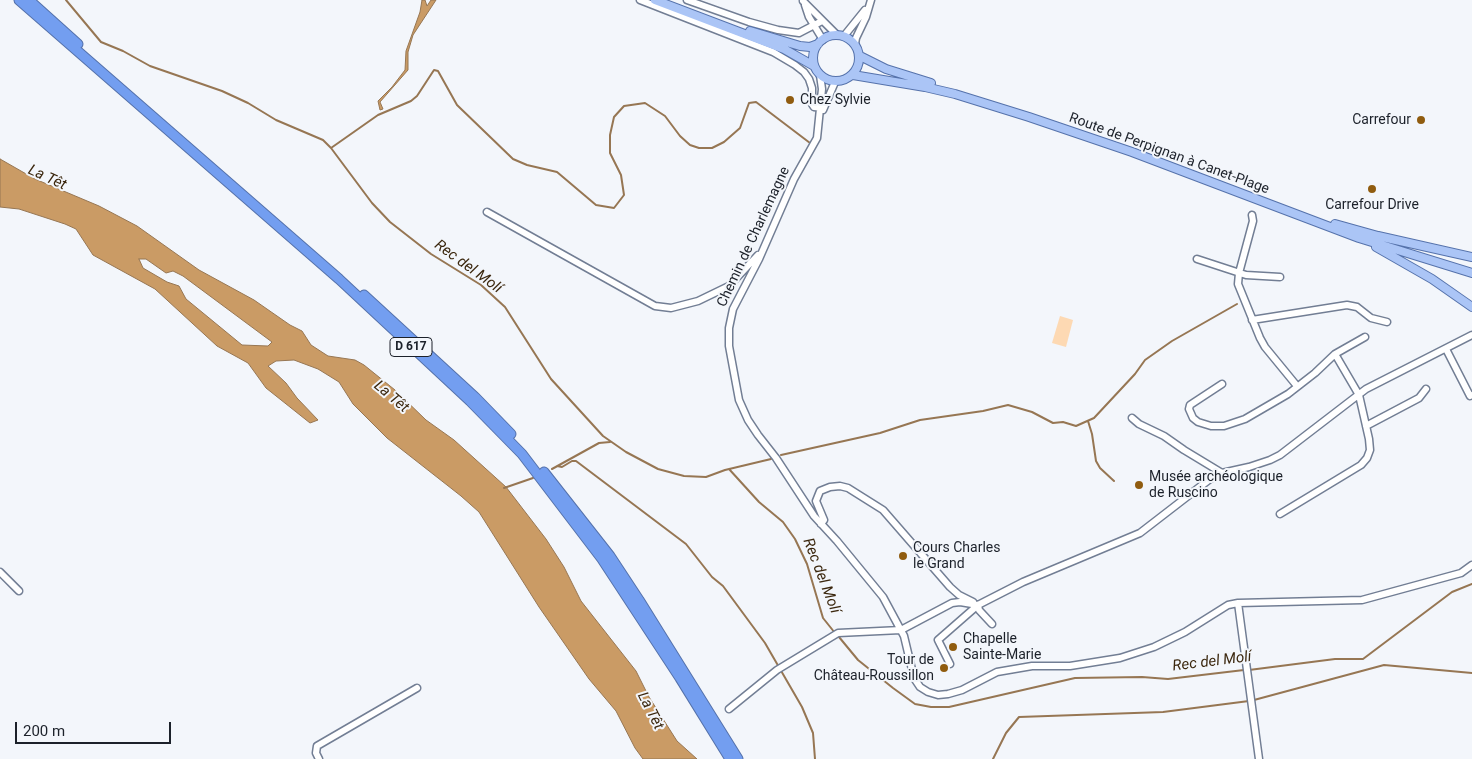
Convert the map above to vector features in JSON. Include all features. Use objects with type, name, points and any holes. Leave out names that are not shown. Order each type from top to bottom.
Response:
[{"type":"highway","name":"D 617","points":[[18,0],[339,280],[470,400],[522,454],[602,559],[680,678],[730,759]]},
{"type":"highway","name":"D 617","points":[[29,0],[392,319],[499,422],[560,490],[610,556],[738,759]]},
{"type":"main road","points":[[656,0],[784,49],[814,66],[820,75],[827,80],[835,82],[848,79],[853,75],[859,63],[860,56],[855,44],[840,36],[810,47],[800,46],[732,25],[666,0]]},
{"type":"main road","points":[[814,66],[813,54],[820,42]]},
{"type":"main road","name":"Route de Perpignan à Canet-Plage","points":[[860,56],[886,69],[918,80],[1008,106],[1132,148],[1226,185],[1394,246],[1472,269]]},
{"type":"main road","name":"Route de Perpignan à Canet-Plage","points":[[853,75],[955,94],[1029,117],[1140,154],[1358,238],[1472,274]]},
{"type":"main road","points":[[1335,224],[1378,236],[1472,257]]},
{"type":"main road","points":[[1358,238],[1432,279],[1472,307]]},
{"type":"street","points":[[640,0],[772,52],[795,65],[809,79],[812,88],[812,104],[814,107],[822,108]]},
{"type":"street","points":[[686,0],[778,30],[799,33],[822,21]]},
{"type":"street","points":[[803,1],[840,36],[862,15],[871,0]]},
{"type":"street","points":[[855,44],[871,0]]},
{"type":"street","points":[[803,1],[809,17],[815,24],[820,42]]},
{"type":"street","name":"Chemin de Charlemagne","points":[[820,75],[822,108]]},
{"type":"street","name":"Chemin de Charlemagne","points":[[835,82],[822,108],[817,138],[794,179],[748,283],[733,309],[729,328],[729,346],[739,400],[748,420],[776,458],[814,516],[883,597],[901,630],[914,678],[920,687],[938,695],[948,694],[962,690],[997,672],[1032,666],[1070,666],[1120,658],[1154,647],[1177,636],[1228,605],[1238,603]]},
{"type":"street","points":[[487,212],[655,306],[671,308],[698,301],[729,286],[751,265],[765,246]]},
{"type":"street","points":[[1252,214],[1253,221],[1239,273],[1238,284],[1265,347],[1297,386]]},
{"type":"street","points":[[1197,259],[1239,273],[1280,276]]},
{"type":"street","points":[[1252,320],[1347,305],[1357,307],[1371,318],[1387,322]]},
{"type":"street","points":[[950,664],[938,640],[939,637],[978,605],[1023,582],[1140,533],[1210,479],[1222,473],[1261,463],[1280,455],[1366,389],[1472,335]]},
{"type":"street","points":[[1222,384],[1190,405],[1189,409],[1193,418],[1211,426],[1224,426],[1245,419],[1297,386],[1315,373],[1335,354],[1365,337]]},
{"type":"street","points":[[1446,349],[1470,396],[1472,395]]},
{"type":"street","points":[[1280,514],[1361,465],[1370,450],[1359,395],[1335,354]]},
{"type":"street","points":[[1366,426],[1419,398],[1426,389]]},
{"type":"street","points":[[1132,418],[1222,473]]},
{"type":"street","points":[[821,524],[824,520],[816,501],[820,491],[830,487],[840,486],[848,488],[884,510],[950,587],[959,595],[978,605]]},
{"type":"street","points":[[1259,759],[1238,603],[1362,600],[1461,573],[1472,565]]},
{"type":"street","points":[[0,572],[19,591]]},
{"type":"street","points":[[729,709],[781,668],[836,634],[901,630],[952,602],[978,605]]},
{"type":"street","points":[[978,605],[978,610],[992,624]]},
{"type":"street","points":[[319,759],[316,753],[317,746],[417,688]]},
{"type":"shaded area","points":[[1060,316],[1073,320],[1066,347],[1052,343]]},
{"type":"water","points":[[422,0],[425,0],[427,6],[431,0],[436,0],[413,35],[408,52],[408,70],[380,102],[383,109],[380,110],[378,101],[405,70],[406,51],[420,12]]},
{"type":"water","name":"La Têt","points":[[0,159],[35,179],[99,206],[137,226],[199,270],[254,300],[302,331],[311,345],[328,356],[355,360],[364,365],[395,390],[426,420],[454,440],[506,487],[546,539],[564,567],[581,601],[636,671],[649,697],[677,741],[697,759],[643,759],[635,748],[616,711],[589,679],[539,607],[479,512],[387,438],[353,404],[339,382],[318,369],[294,360],[276,361],[268,366],[286,383],[318,420],[310,423],[266,388],[248,363],[217,346],[155,289],[93,255],[76,229],[19,209],[0,207]],"holes":[[[139,259],[146,259],[166,273],[173,271],[183,276],[272,342],[268,346],[242,345],[186,299],[179,286],[167,282],[143,268]]]},
{"type":"waterway","name":"Rec del Molí","points":[[66,0],[101,42],[123,51],[150,66],[222,91],[248,103],[276,120],[323,140],[372,203],[390,222],[431,254],[481,285],[505,307],[551,379],[603,436],[626,452],[658,469],[684,476],[706,477],[725,470],[771,459]]},
{"type":"waterway","points":[[331,148],[378,115],[411,101],[417,96],[434,70],[438,71],[457,105],[513,159],[527,165],[557,172],[596,205],[614,208],[624,195],[621,175],[610,153],[610,135],[614,117],[624,106],[645,103],[665,116],[680,136],[690,145],[699,148],[712,148],[724,142],[740,128],[749,103],[756,102],[810,143]]},
{"type":"waterway","points":[[781,455],[880,433],[920,420],[983,411],[1008,405],[1032,412],[1053,423],[1063,422],[1076,426],[1094,418],[1135,374],[1145,360],[1172,341],[1237,304]]},
{"type":"waterway","points":[[1088,421],[1096,461],[1100,468],[1114,481]]},
{"type":"waterway","points":[[552,469],[599,443],[610,442]]},
{"type":"waterway","points":[[557,466],[562,467],[572,461],[576,461],[686,544],[712,577],[723,586],[765,643],[802,707],[813,733],[815,759]]},
{"type":"waterway","name":"Rec del Molí","points":[[729,469],[759,502],[783,522],[795,539],[807,564],[823,618],[835,633]]},
{"type":"waterway","points":[[504,488],[533,478]]},
{"type":"waterway","name":"Rec del Molí","points":[[1249,670],[1335,659],[1363,659],[1452,592],[1472,584]]},
{"type":"waterway","name":"Rec del Molí","points":[[839,637],[858,660],[893,688],[915,704],[931,707],[949,707],[1075,678],[1142,677],[1168,679],[1244,670]]},
{"type":"waterway","points":[[1254,700],[1384,665],[1472,673]]},
{"type":"waterway","points":[[993,759],[1006,733],[1019,717],[1163,712],[1249,701]]},
{"type":"place","name":"Chez Sylvie","points":[[790,100]]},
{"type":"place","name":"Carrefour","points":[[1421,120]]},
{"type":"place","name":"Carrefour Drive","points":[[1372,189]]},
{"type":"place","name":"Musée archéologique de Ruscino","points":[[1139,485]]},
{"type":"place","name":"Cours Charles le Grand","points":[[903,556]]},
{"type":"place","name":"Chapelle Sainte-Marie","points":[[953,647]]},
{"type":"place","name":"Tour de Château-Roussillon","points":[[944,668]]}]
